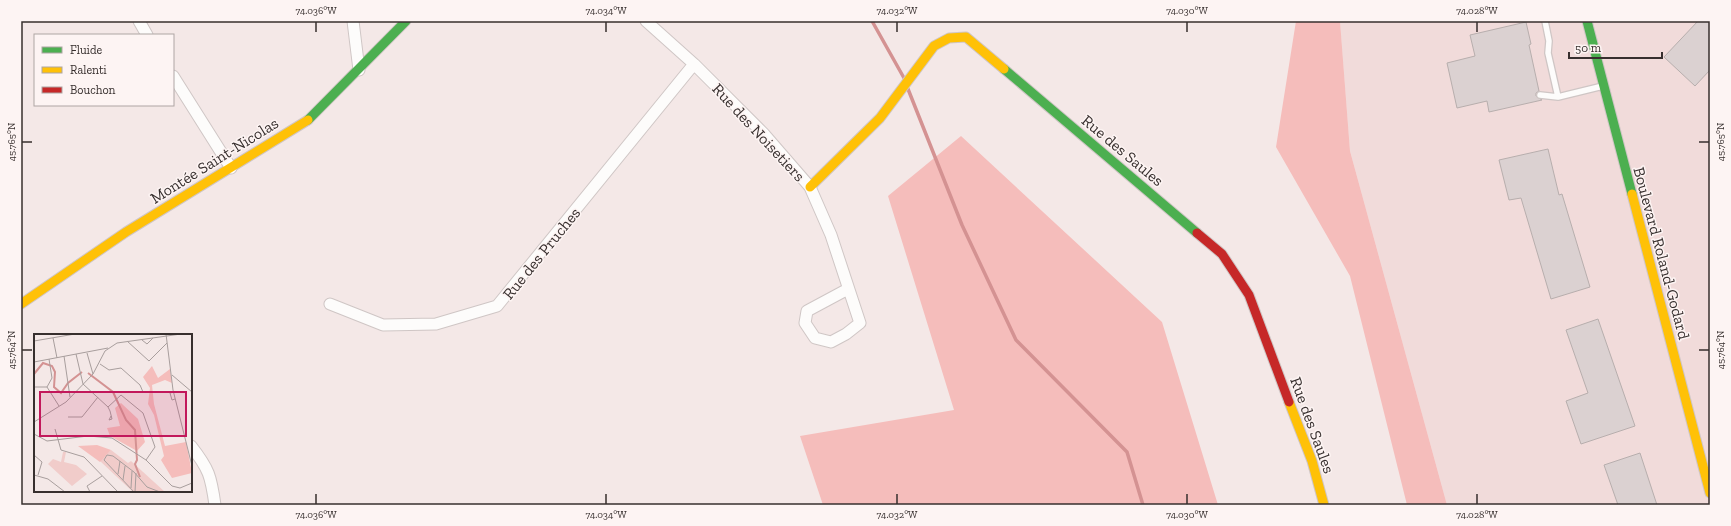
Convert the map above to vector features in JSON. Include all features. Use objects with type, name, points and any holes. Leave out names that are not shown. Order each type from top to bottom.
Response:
[{"type":"street","points":[[139,21],[146,34]]},
{"type":"street","points":[[353,21],[359,70]]},
{"type":"street","name":"Montée Saint-Nicolas","points":[[21,304],[126,232],[307,121],[406,21]]},
{"type":"street","name":"Rue des Noisetiers","points":[[646,21],[694,64],[764,134],[810,187],[830,235],[860,323],[846,334],[831,342],[815,338],[805,323],[807,311],[848,289]]},
{"type":"street","name":"Boulevard Roland-Godard","points":[[1587,21],[1710,493]]},
{"type":"street","name":"Rue des Saules","points":[[810,187],[880,118],[934,46],[949,38],[966,37],[1222,254],[1250,295],[1312,461],[1324,505]]},
{"type":"street","name":"Rue des Pruches","points":[[330,304],[384,325],[436,324],[497,306],[694,64]]},
{"type":"street","points":[[174,78],[231,168]]},
{"type":"street","points":[[192,447],[203,462],[211,478],[215,505]]},
{"type":"lane","points":[[1545,21],[1549,41],[1548,53],[1558,97]]},
{"type":"lane","points":[[1540,95],[1558,97],[1603,86]]},
{"type":"shaded area","points":[[1296,21],[1340,21],[1350,151],[1447,505],[1407,505],[1350,276],[1276,147]]},
{"type":"shaded area","points":[[1340,21],[1710,21],[1710,505],[1447,505],[1350,151]]},
{"type":"shaded area","points":[[961,136],[1162,322],[1218,505],[823,505],[800,436],[954,410],[888,196]]},
{"type":"building","points":[[1698,21],[1710,21],[1710,70],[1695,86],[1664,57]]},
{"type":"building","points":[[1526,22],[1531,44],[1529,45],[1539,91],[1536,93],[1536,96],[1542,100],[1489,112],[1487,101],[1457,108],[1447,63],[1475,56],[1470,35]]},
{"type":"building","points":[[1548,149],[1559,195],[1562,194],[1590,287],[1551,299],[1521,198],[1509,200],[1499,160]]},
{"type":"building","points":[[1598,319],[1635,426],[1581,444],[1566,401],[1588,393],[1566,330]]},
{"type":"building","points":[[1640,453],[1657,505],[1618,505],[1604,465]]},
{"type":"waterway","points":[[872,21],[904,78]]},
{"type":"waterway","points":[[908,89],[962,225],[1016,340],[1127,452],[1143,505]]},
{"type":"traffic: fast","points":[[308,120],[406,21]]},
{"type":"traffic: fast","points":[[1587,21],[1632,194]]},
{"type":"traffic: fast","points":[[1004,69],[1197,233]]},
{"type":"traffic: slow","points":[[810,187],[880,118],[934,46],[949,38],[966,37],[1004,69]]},
{"type":"traffic: slow","points":[[21,304],[126,232],[308,120]]},
{"type":"traffic: slow","points":[[1632,194],[1710,493]]},
{"type":"traffic: slow","points":[[1289,402],[1312,461],[1324,505]]},
{"type":"traffic: jam","points":[[1197,233],[1222,254],[1249,295],[1289,402]]}]
